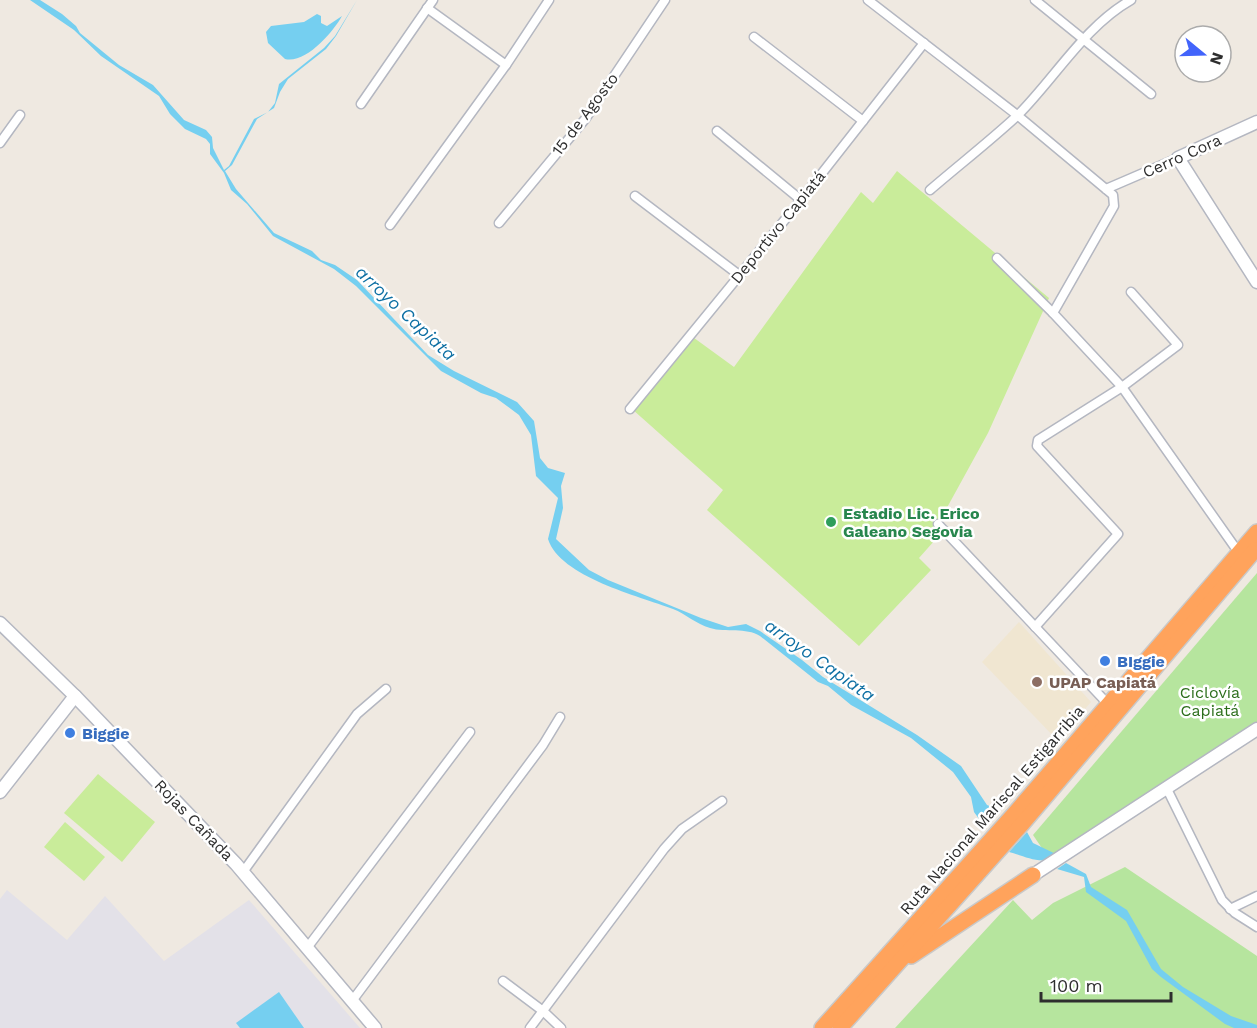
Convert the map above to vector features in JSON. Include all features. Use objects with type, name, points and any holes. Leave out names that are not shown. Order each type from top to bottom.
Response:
[{"type":"highway","name":"Ruta Nacional Mariscal Estigarribia","points":[[1019,818],[1108,704],[1257,532]]},
{"type":"highway","name":"Ruta Nacional Mariscal Estigarribia","points":[[822,1028],[992,848],[1257,548]]},
{"type":"highway","name":"Ruta Nacional Mariscal Estigarribia","points":[[840,1028],[890,973],[992,848]]},
{"type":"highway","points":[[890,973],[1033,875]]},
{"type":"street","points":[[390,225],[506,65],[549,0]]},
{"type":"street","name":"15 de Agosto","points":[[499,223],[586,118],[665,0]]},
{"type":"street","points":[[868,0],[1017,115],[1113,195],[1113,206],[1053,313]]},
{"type":"street","points":[[1035,0],[1151,94]]},
{"type":"street","points":[[930,190],[1017,115],[1085,40],[1119,7],[1131,0]]},
{"type":"street","points":[[361,104],[430,4],[506,65]]},
{"type":"street","points":[[754,37],[862,121]]},
{"type":"street","name":"Deportivo Capiatá","points":[[630,409],[801,200],[924,43]]},
{"type":"street","points":[[0,143],[20,115]]},
{"type":"street","name":"Cerro Cora","points":[[1106,189],[1257,122]]},
{"type":"street","points":[[717,131],[801,200]]},
{"type":"street","points":[[1179,158],[1257,282]]},
{"type":"street","points":[[635,196],[739,275]]},
{"type":"street","points":[[997,258],[1053,313],[1122,387],[1239,553]]},
{"type":"street","points":[[1035,627],[1118,534],[1038,446],[1038,440],[1122,387],[1178,345],[1131,292]]},
{"type":"street","points":[[938,524],[1108,704]]},
{"type":"street","name":"Rojas Cañada","points":[[1,627],[75,696],[243,872],[375,1028]]},
{"type":"street","points":[[243,872],[357,714],[386,689]]},
{"type":"street","points":[[0,792],[75,696]]},
{"type":"street","points":[[352,1001],[543,745],[560,717]]},
{"type":"street","points":[[1033,875],[1257,729]]},
{"type":"street","points":[[307,948],[470,732]]},
{"type":"street","points":[[1167,789],[1222,900],[1230,909],[1257,927]]},
{"type":"street","points":[[530,1028],[664,849],[682,829],[722,801]]},
{"type":"street","points":[[1230,909],[1257,896]]},
{"type":"street","points":[[503,981],[543,1011],[561,1028]]},
{"type":"shaded area","name":"UPAP Capiatá","points":[[1019,622],[1091,702],[1058,741],[982,662]]},
{"type":"shaded area","points":[[7,890],[67,940],[105,896],[164,961],[249,900],[360,1028],[0,1028],[0,899]]},
{"type":"green space","points":[[897,171],[1049,298],[988,433],[938,524],[935,540],[919,558],[931,570],[859,646],[707,510],[723,490],[632,409],[690,335],[734,367],[861,192],[873,203]]},
{"type":"green space","name":"Ciclovía Capiatá","points":[[1257,573],[1257,727],[1050,860],[1033,835]]},
{"type":"green space","points":[[98,774],[155,822],[122,862],[64,813]]},
{"type":"green space","points":[[65,822],[105,857],[84,881],[44,847]]},
{"type":"green space","points":[[1125,867],[1257,956],[1257,1028],[895,1028],[1013,900],[1032,920],[1053,903]]},
{"type":"water","points":[[30,0],[40,0],[62,14],[76,26],[80,33],[119,65],[153,85],[184,120],[206,130],[212,137],[213,148],[224,170],[229,166],[254,119],[267,112],[257,119],[232,165],[225,171],[236,189],[274,233],[312,251],[321,260],[335,265],[357,280],[428,355],[454,371],[517,402],[534,421],[540,458],[548,468],[565,473],[561,486],[563,508],[556,539],[589,570],[701,618],[728,627],[746,624],[760,631],[823,677],[917,735],[961,766],[987,805],[995,808],[982,823],[974,812],[971,797],[953,772],[911,738],[851,705],[828,686],[818,682],[760,636],[749,632],[705,626],[673,609],[602,583],[568,564],[555,552],[548,539],[558,498],[536,476],[531,435],[519,415],[496,398],[481,393],[441,371],[356,286],[334,269],[273,236],[247,204],[231,190],[224,173],[210,154],[210,144],[206,139],[185,129],[170,114],[159,96],[101,56],[74,30]]},
{"type":"water","points":[[357,0],[336,36],[326,49],[288,79],[274,108],[268,112],[275,103],[279,84],[324,48],[335,36]]},
{"type":"water","points":[[317,14],[321,16],[321,23],[327,26],[342,16],[326,38],[302,57],[285,59],[268,43],[266,32],[271,26],[304,22]]},
{"type":"water","points":[[1027,832],[1033,843],[1060,856],[1040,860],[1009,852]]},
{"type":"water","points":[[1066,863],[1086,874],[1091,887],[1127,910],[1161,969],[1183,987],[1231,1016],[1257,1025],[1257,1028],[1234,1028],[1225,1024],[1161,977],[1152,969],[1126,921],[1086,892],[1084,877],[1057,869]]},
{"type":"water","points":[[279,992],[304,1028],[240,1028],[236,1023]]},
{"type":"place","name":"Estadio Lic. Erico Galeano Segovia","points":[[831,522]]},
{"type":"place","name":"BIggie","points":[[1105,661]]},
{"type":"place","name":"UPAP Capiatá","points":[[1037,682]]},
{"type":"place","name":"Biggie","points":[[70,733]]},
{"type":"water label","name":"arroyo Capiata","points":[[406,313]]},
{"type":"water label","name":"arroyo Capiata","points":[[820,660]]}]
